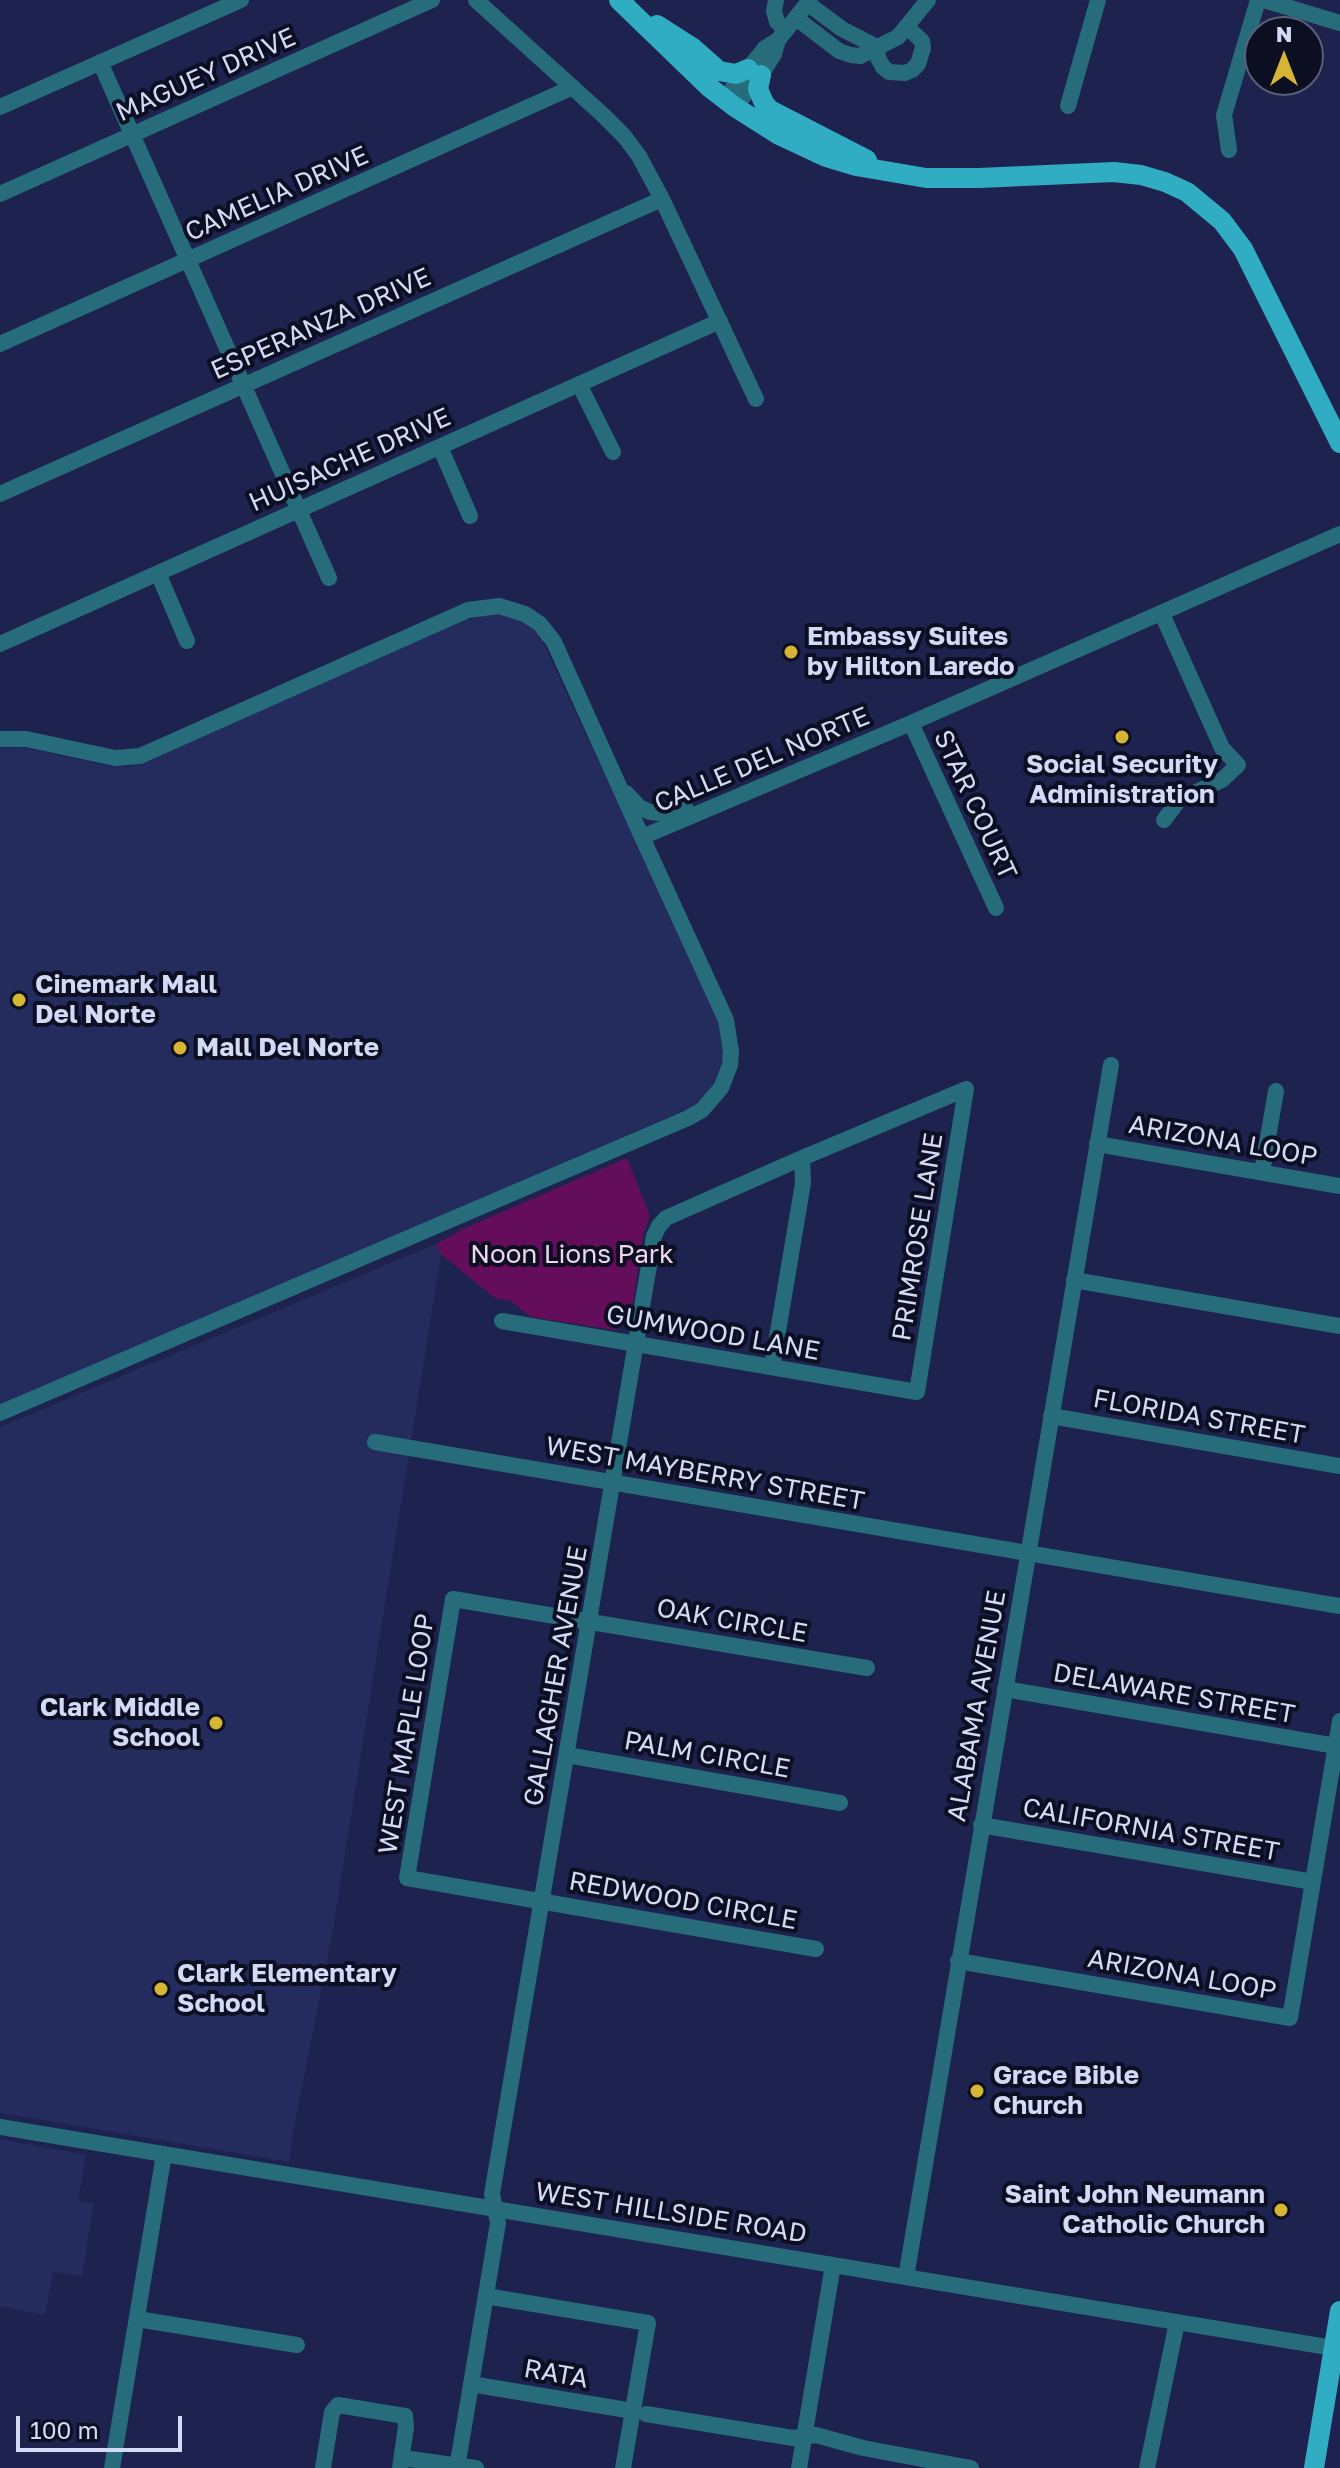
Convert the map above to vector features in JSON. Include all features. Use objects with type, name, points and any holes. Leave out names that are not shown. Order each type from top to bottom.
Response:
[{"type":"main road","points":[[624,5],[682,40],[719,71],[736,74],[754,72],[758,89],[770,110],[891,173]]},
{"type":"main road","points":[[624,5],[729,103],[779,135],[826,157],[891,173],[953,179],[1114,172],[1141,175],[1187,192],[1222,221],[1243,249],[1340,443]]},
{"type":"main road","points":[[1314,2468],[1337,2349],[1340,2311]]},
{"type":"street","points":[[0,107],[241,0]]},
{"type":"street","name":"MAGUEY DRIVE","points":[[0,194],[432,0]]},
{"type":"street","points":[[476,0],[573,87],[624,136],[639,156],[756,399]]},
{"type":"street","points":[[776,0],[774,11],[777,22],[851,55],[867,54],[898,37],[928,0]]},
{"type":"street","points":[[1068,106],[1098,0]]},
{"type":"street","points":[[1229,150],[1224,115],[1258,0]]},
{"type":"street","points":[[1264,0],[1340,23]]},
{"type":"street","points":[[729,103],[754,72],[774,54],[787,29],[808,2],[842,29],[877,47]]},
{"type":"street","points":[[877,47],[878,58],[889,72],[912,70],[918,64],[923,48],[922,41],[907,27]]},
{"type":"street","points":[[831,45],[842,29]]},
{"type":"street","points":[[100,62],[329,578]]},
{"type":"street","name":"CAMELIA DRIVE","points":[[0,344],[573,87]]},
{"type":"street","name":"ESPERANZA DRIVE","points":[[0,494],[662,199]]},
{"type":"street","name":"HUISACHE DRIVE","points":[[0,644],[720,321]]},
{"type":"street","points":[[579,384],[613,452]]},
{"type":"street","points":[[440,447],[470,516]]},
{"type":"street","name":"CALLE DEL NORTE","points":[[0,739],[26,739],[115,758],[140,756],[468,610],[499,606],[525,614],[540,624],[554,642],[642,837],[911,723],[1340,534]]},
{"type":"street","points":[[158,573],[187,641]]},
{"type":"street","points":[[1162,614],[1222,748],[1238,765],[1222,780],[1179,800],[1164,820]]},
{"type":"street","name":"STAR COURT","points":[[911,723],[996,908]]},
{"type":"street","points":[[620,787],[639,807],[661,814],[679,812],[710,800],[730,800]]},
{"type":"street","points":[[0,1413],[702,1110],[721,1088],[730,1065],[730,1038],[726,1020],[642,837]]},
{"type":"street","name":"ALABAMA AVENUE","points":[[906,2277],[1111,1065]]},
{"type":"street","name":"GALLAGHER AVENUE","points":[[457,2466],[498,2223],[492,2194],[654,1236],[666,1218],[966,1089]]},
{"type":"street","name":"PRIMROSE LANE","points":[[917,1392],[966,1089]]},
{"type":"street","points":[[1262,1172],[1276,1091]]},
{"type":"street","name":"ARIZONA LOOP","points":[[1097,1144],[1340,1186]]},
{"type":"street","points":[[772,1367],[803,1183],[802,1158]]},
{"type":"street","points":[[1074,1280],[1340,1326]]},
{"type":"street","name":"GUMWOOD LANE","points":[[502,1321],[917,1392]]},
{"type":"street","name":"FLORIDA STREET","points":[[1051,1416],[1340,1466]]},
{"type":"street","name":"WEST MAYBERRY STREET","points":[[375,1442],[1340,1606]]},
{"type":"street","name":"WEST MAPLE LOOP","points":[[542,1900],[407,1878],[453,1599],[590,1621]]},
{"type":"street","name":"OAK CIRCLE","points":[[590,1621],[867,1668]]},
{"type":"street","name":"DELAWARE STREET","points":[[1005,1689],[1336,1746]]},
{"type":"street","name":"ARIZONA LOOP","points":[[958,1961],[1290,2018],[1340,1721]]},
{"type":"street","name":"PALM CIRCLE","points":[[567,1755],[840,1803]]},
{"type":"street","name":"CALIFORNIA STREET","points":[[981,1825],[1313,1882]]},
{"type":"street","name":"REDWOOD CIRCLE","points":[[542,1900],[816,1949]]},
{"type":"street","name":"WEST HILLSIDE ROAD","points":[[0,2127],[1337,2349]]},
{"type":"street","points":[[112,2468],[164,2154]]},
{"type":"street","points":[[799,2468],[833,2265]]},
{"type":"street","points":[[486,2296],[648,2323],[640,2412],[623,2468]]},
{"type":"street","points":[[137,2319],[297,2345]]},
{"type":"street","points":[[1147,2468],[1177,2322]]},
{"type":"street","name":"RATA","points":[[471,2384],[793,2438],[816,2435],[863,2448],[971,2468]]},
{"type":"street","points":[[323,2468],[332,2412],[338,2405],[405,2416],[401,2463],[476,2468]]},
{"type":"shaded area","points":[[493,614],[515,617],[539,634],[721,1025],[724,1055],[713,1084],[689,1108],[0,1406],[0,749],[22,747],[104,765],[127,767],[142,764],[464,620]]},
{"type":"shaded area","points":[[436,1244],[441,1254],[332,1935],[291,2143],[290,2162],[0,2113],[0,1427]]},
{"type":"shaded area","points":[[0,2139],[86,2155],[78,2201],[94,2203],[82,2276],[53,2272],[45,2315],[0,2306]]},
{"type":"green space","name":"Noon Lions Park","points":[[627,1158],[650,1216],[643,1236],[630,1322],[615,1330],[531,1317],[511,1301],[495,1298],[441,1254],[436,1244],[465,1228]]},
{"type":"place","name":"Embassy Suites by Hilton Laredo","points":[[791,652]]},
{"type":"place","name":"Social Security Administration","points":[[1122,737]]},
{"type":"place","name":"Cinemark Mall Del Norte","points":[[19,1000]]},
{"type":"place","name":"Mall Del Norte","points":[[180,1048]]},
{"type":"place","name":"Clark Middle School","points":[[216,1723]]},
{"type":"place","name":"Clark Elementary School","points":[[161,1989]]},
{"type":"place","name":"Grace Bible Church","points":[[977,2091]]},
{"type":"place","name":"Saint John Neumann Catholic Church","points":[[1281,2210]]}]
